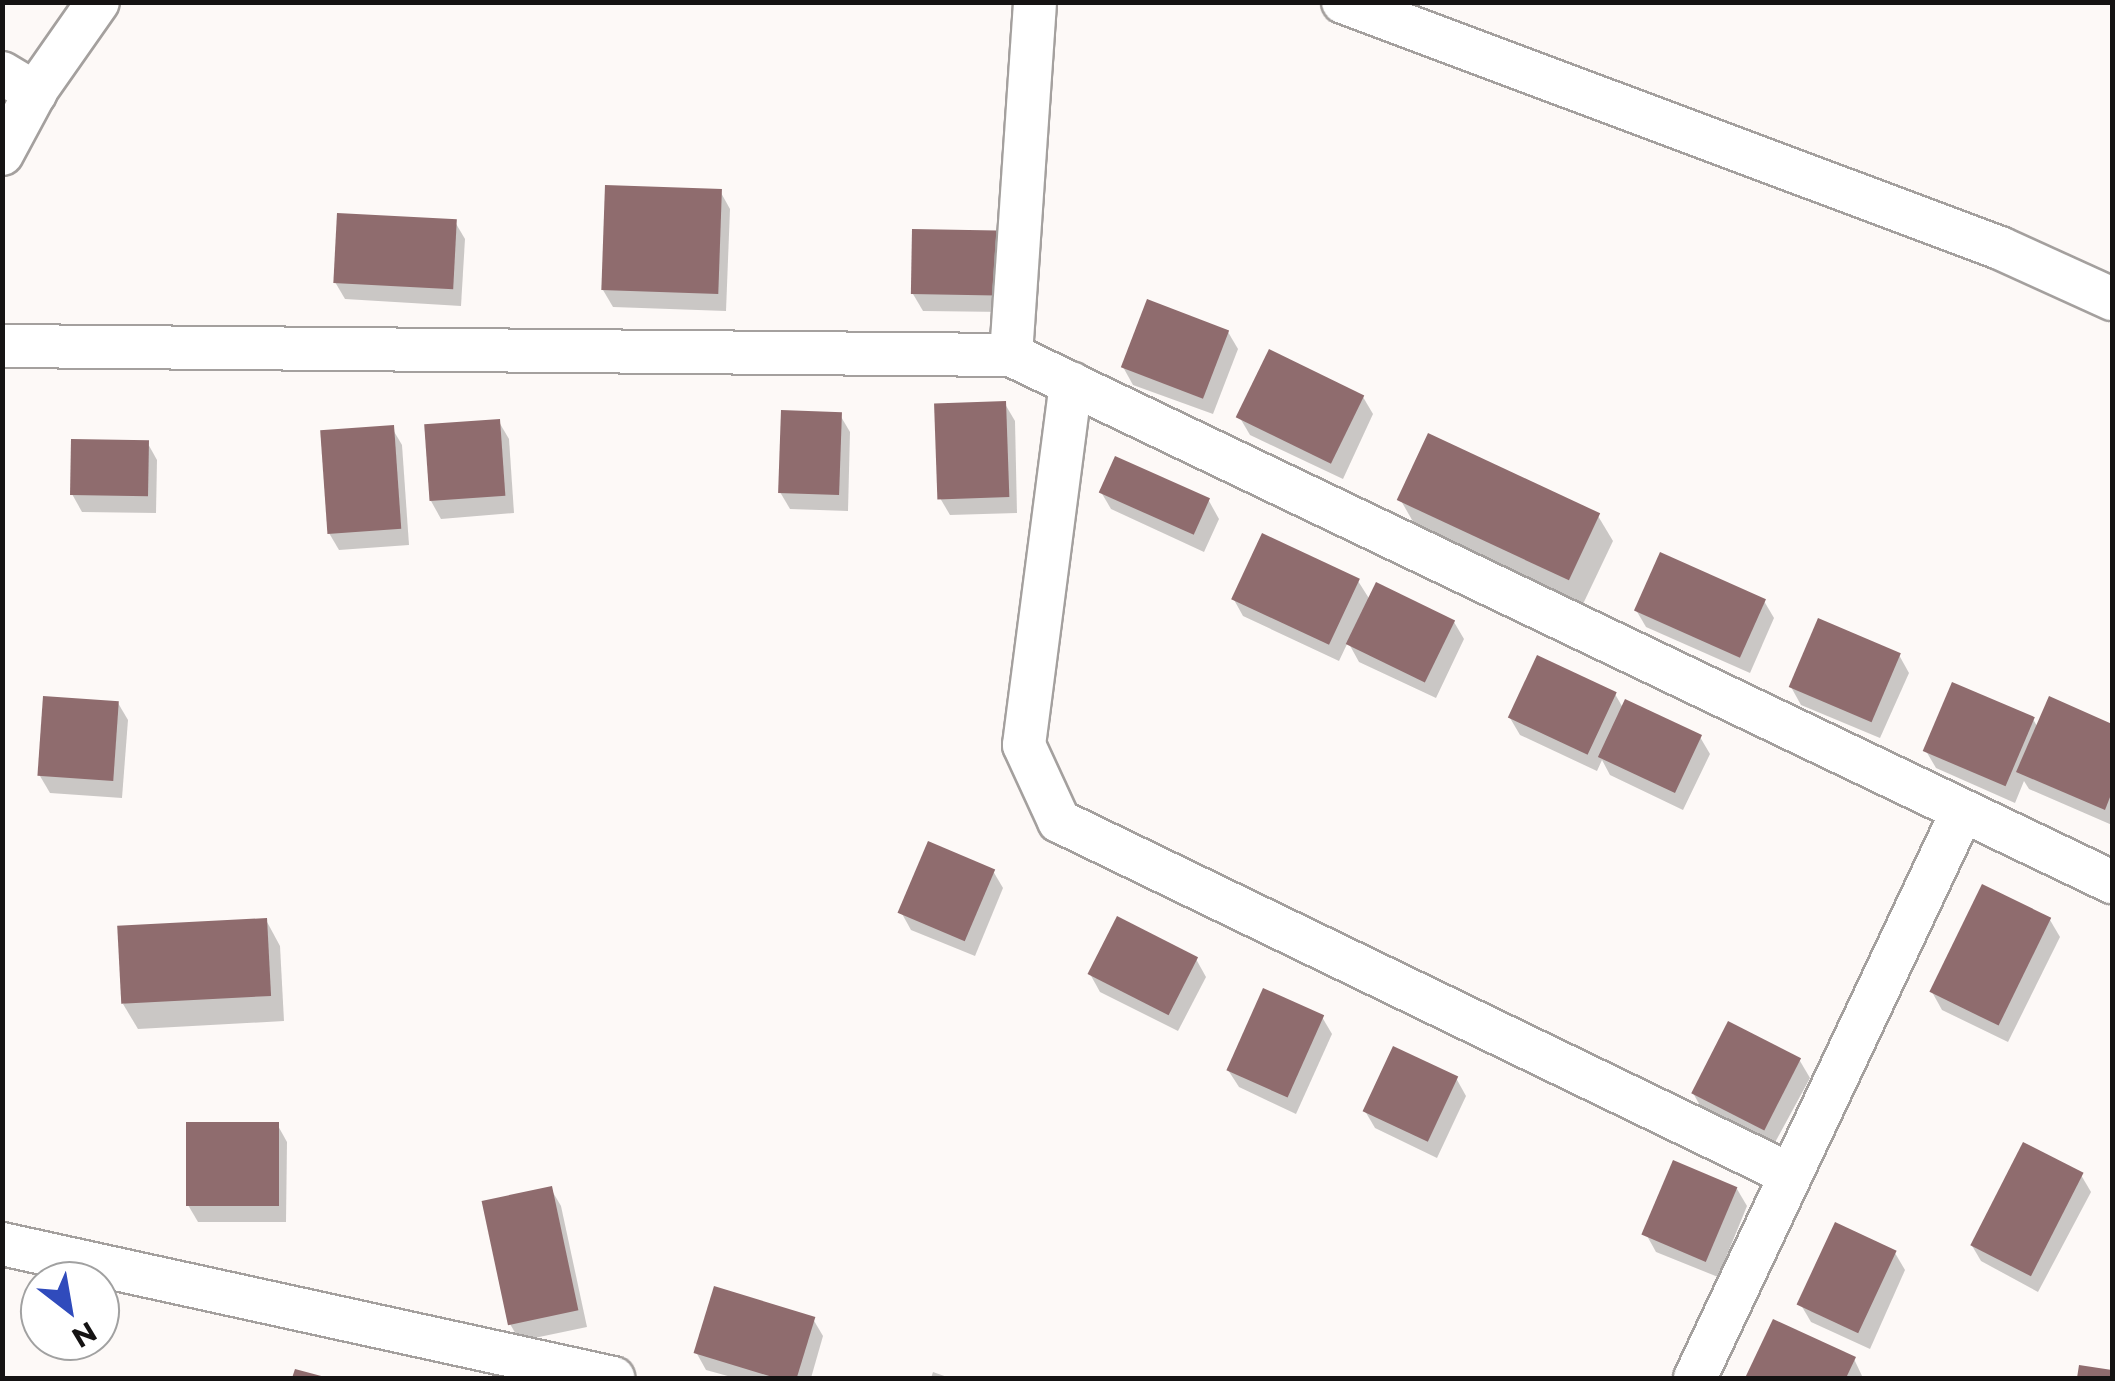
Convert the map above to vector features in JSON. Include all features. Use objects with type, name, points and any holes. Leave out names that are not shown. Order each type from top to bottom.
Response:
[{"type":"street","points":[[2,154],[19,83],[98,2]]},
{"type":"street","points":[[1011,355],[1035,2]]},
{"type":"street","points":[[1343,2],[2000,248],[2112,299]]},
{"type":"street","points":[[2,346],[1011,355],[2112,882]]},
{"type":"street","points":[[1071,383],[1024,745],[1060,822],[1788,1174]]},
{"type":"street","points":[[1696,1378],[1788,1174],[1962,812]]},
{"type":"street","points":[[2,1244],[613,1378]]},
{"type":"building","points":[[605,185],[722,189],[718,294],[601,290]]},
{"type":"building","points":[[337,213],[457,219],[453,289],[333,283]]},
{"type":"building","points":[[912,229],[997,230],[996,295],[911,294]]},
{"type":"building","points":[[1147,299],[1229,331],[1203,399],[1121,367]]},
{"type":"building","points":[[1269,349],[1364,395],[1331,464],[1236,417]]},
{"type":"building","points":[[1006,401],[1009,497],[937,499],[934,404]]},
{"type":"building","points":[[781,410],[842,412],[839,495],[778,493]]},
{"type":"building","points":[[500,419],[505,496],[430,501],[424,424]]},
{"type":"building","points":[[394,425],[401,529],[327,534],[320,430]]},
{"type":"building","points":[[1428,433],[1600,513],[1569,580],[1397,500]]},
{"type":"building","points":[[71,439],[149,440],[148,496],[70,495]]},
{"type":"building","points":[[1115,456],[1210,498],[1194,535],[1099,493]]},
{"type":"building","points":[[1262,533],[1360,579],[1329,645],[1231,599]]},
{"type":"building","points":[[1660,552],[1766,599],[1740,658],[1634,610]]},
{"type":"building","points":[[1376,582],[1455,621],[1425,683],[1346,644]]},
{"type":"building","points":[[1818,618],[1901,653],[1872,722],[1789,687]]},
{"type":"building","points":[[1537,655],[1617,692],[1588,755],[1508,718]]},
{"type":"building","points":[[1952,682],[2035,717],[2006,786],[1923,751]]},
{"type":"building","points":[[43,696],[119,701],[113,781],[37,776]]},
{"type":"building","points":[[2049,696],[2112,724],[2112,792],[2105,810],[2016,772]]},
{"type":"building","points":[[1625,699],[1702,735],[1675,793],[1598,757]]},
{"type":"building","points":[[928,841],[995,870],[965,941],[898,913]]},
{"type":"building","points":[[1982,884],[2051,918],[1999,1026],[1929,992]]},
{"type":"building","points":[[1117,916],[1198,957],[1169,1015],[1087,974]]},
{"type":"building","points":[[267,918],[271,996],[121,1004],[117,926]]},
{"type":"building","points":[[1263,988],[1324,1015],[1288,1097],[1226,1070]]},
{"type":"building","points":[[1728,1021],[1801,1058],[1764,1130],[1691,1093]]},
{"type":"building","points":[[1393,1046],[1458,1076],[1428,1142],[1363,1111]]},
{"type":"building","points":[[186,1122],[279,1122],[279,1206],[186,1206]]},
{"type":"building","points":[[2023,1142],[2084,1173],[2031,1276],[1970,1245]]},
{"type":"building","points":[[1673,1160],[1737,1187],[1706,1262],[1641,1235]]},
{"type":"building","points":[[552,1186],[578,1310],[508,1325],[482,1201]]},
{"type":"building","points":[[1835,1222],[1897,1251],[1858,1333],[1797,1304]]},
{"type":"building","points":[[714,1286],[815,1317],[797,1378],[775,1378],[694,1353]]},
{"type":"building","points":[[1773,1319],[1856,1357],[1846,1378],[1745,1378]]},
{"type":"building","points":[[2079,1365],[2112,1370],[2112,1378],[2077,1378]]},
{"type":"building","points":[[295,1369],[325,1377],[325,1378],[292,1378]]}]
